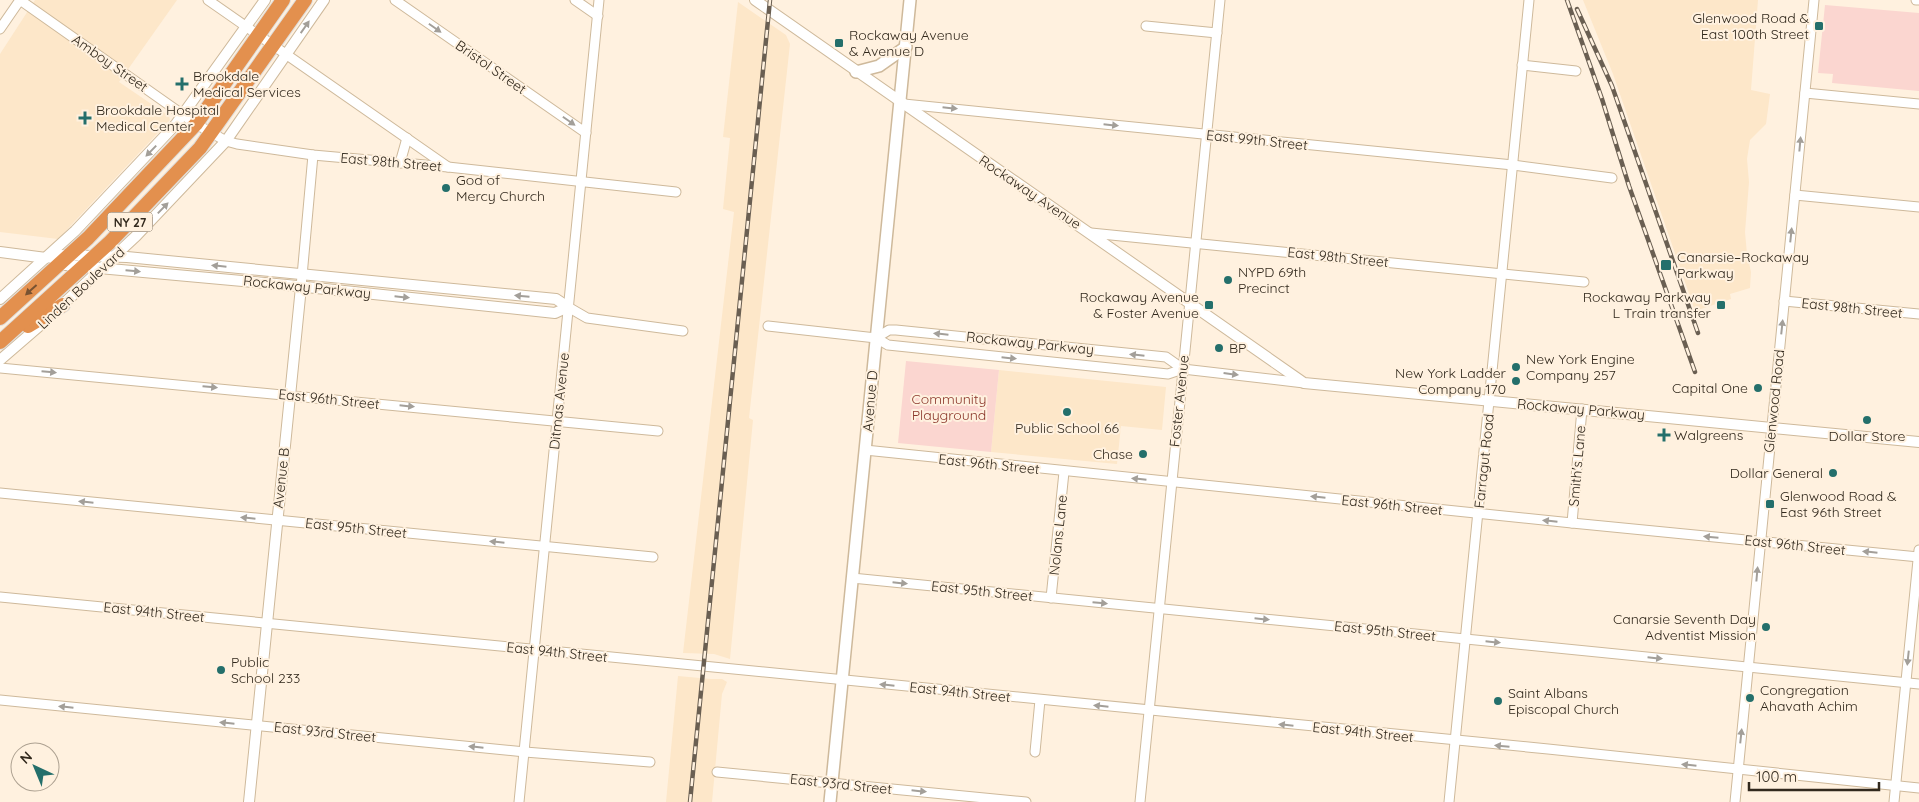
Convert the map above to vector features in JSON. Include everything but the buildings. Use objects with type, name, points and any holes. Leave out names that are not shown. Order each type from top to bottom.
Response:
[{"type":"highway","name":"NY 27","points":[[0,318],[52,261],[69,255],[88,238],[196,124],[283,0]]},
{"type":"highway","name":"Linden Boulevard","points":[[2,340],[84,266],[99,262],[212,133],[305,0]]},
{"type":"highway","points":[[2,340],[63,305]]},
{"type":"main road","name":"Avenue D","points":[[830,802],[910,0]]},
{"type":"main road","points":[[856,72],[879,66],[906,46]]},
{"type":"street","points":[[0,29],[20,0]]},
{"type":"street","name":"Amboy Street","points":[[20,0],[196,124],[226,141]]},
{"type":"street","points":[[208,0],[448,167]]},
{"type":"street","points":[[0,299],[52,261],[75,230],[184,115],[265,0]]},
{"type":"street","name":"Linden Boulevard","points":[[115,256],[226,141],[324,0]]},
{"type":"street","name":"Bristol Street","points":[[395,0],[586,133]]},
{"type":"street","points":[[575,0],[598,16]]},
{"type":"street","name":"Ditmas Avenue","points":[[520,802],[599,0]]},
{"type":"street","name":"Rockaway Avenue","points":[[755,0],[901,104],[1091,233],[1304,383]]},
{"type":"street","name":"Foster Avenue","points":[[1140,802],[1220,0]]},
{"type":"street","name":"Farragut Road","points":[[1449,802],[1503,273],[1528,0]]},
{"type":"street","name":"Glenwood Road","points":[[1735,802],[1814,0]]},
{"type":"street","points":[[1146,26],[1216,33]]},
{"type":"street","points":[[1522,65],[1576,70]]},
{"type":"street","points":[[1805,93],[1919,104]]},
{"type":"street","name":"East 99th Street","points":[[901,104],[1513,165],[1612,178]]},
{"type":"street","points":[[400,163],[407,138]]},
{"type":"street","name":"East 98th Street","points":[[226,141],[313,155],[448,167],[676,192]]},
{"type":"street","name":"Avenue B","points":[[249,802],[313,155]]},
{"type":"street","points":[[1795,195],[1919,207]]},
{"type":"street","name":"East 98th Street","points":[[1091,233],[1584,282]]},
{"type":"street","points":[[0,252],[84,266]]},
{"type":"street","name":"Rockaway Parkway","points":[[69,255],[99,262],[301,287],[555,313],[568,307]]},
{"type":"street","name":"Rockaway Parkway","points":[[99,262],[115,256],[556,299],[587,318],[683,331]]},
{"type":"street","name":"Linden Boulevard","points":[[0,360],[63,305],[99,262]]},
{"type":"street","name":"East 98th Street","points":[[1784,301],[1919,314]]},
{"type":"street","name":"Rockaway Parkway","points":[[768,326],[876,338],[888,346],[1168,374],[1183,368]]},
{"type":"street","name":"Rockaway Parkway","points":[[876,338],[889,330],[896,330],[1166,358],[1183,368],[1304,383],[1919,442]]},
{"type":"street","name":"East 96th Street","points":[[0,368],[658,431]]},
{"type":"street","name":"Smith's Lane","points":[[1572,524],[1582,409]]},
{"type":"street","name":"East 96th Street","points":[[865,450],[1572,524],[1919,555]]},
{"type":"street","name":"Nolans Lane","points":[[1051,598],[1064,472]]},
{"type":"street","name":"East 95th Street","points":[[0,493],[653,557]]},
{"type":"street","points":[[1894,802],[1919,555]]},
{"type":"street","name":"East 95th Street","points":[[852,578],[1919,684]]},
{"type":"street","name":"East 94th Street","points":[[0,597],[1919,788]]},
{"type":"street","name":"East 93rd Street","points":[[0,700],[525,752],[650,762]]},
{"type":"street","points":[[1035,752],[1040,700]]},
{"type":"street","name":"East 93rd Street","points":[[717,772],[1026,802]]},
{"type":"shaded area","name":"Brookdale Hospital Medical Center","points":[[35,0],[177,0],[119,82],[169,116],[170,120],[58,239],[0,232],[0,54]]},
{"type":"shaded area","points":[[1583,0],[1758,0],[1751,90],[1770,94],[1766,124],[1750,140],[1747,159],[1749,182],[1745,232],[1751,272],[1750,288],[1730,294],[1731,299],[1695,311],[1613,74]]},
{"type":"shaded area","points":[[738,2],[786,35],[790,44],[749,418],[753,420],[730,659],[714,654],[683,653],[734,212],[723,209],[730,138],[723,137]]},
{"type":"shaded area","points":[[999,370],[1166,387],[1162,430],[1121,426],[1117,464],[991,452]]},
{"type":"shaded area","points":[[678,676],[722,679],[727,682],[722,694],[712,802],[666,802]]},
{"type":"green space","points":[[1825,5],[1919,13],[1919,91],[1832,83],[1833,74],[1818,73]]},
{"type":"green space","name":"Community Playground","points":[[906,361],[999,370],[991,452],[898,443]]},
{"type":"railway","points":[[690,802],[770,0]]},
{"type":"railway","points":[[1567,0],[1602,99],[1629,186],[1695,372]]},
{"type":"railway","points":[[1577,9],[1612,86],[1698,333]]},
{"type":"place","name":"Glenwood Road & East 100th Street","points":[[1819,26]]},
{"type":"place","name":"Rockaway Avenue & Avenue D","points":[[839,43]]},
{"type":"place","name":"Brookdale Medical Services","points":[[182,84]]},
{"type":"place","name":"Brookdale Hospital Medical Center","points":[[85,118]]},
{"type":"place","name":"God of Mercy Church","points":[[446,188]]},
{"type":"place","name":"Canarsie–Rockaway Parkway","points":[[1666,265]]},
{"type":"place","name":"NYPD 69th Precinct","points":[[1228,280]]},
{"type":"place","name":"Rockaway Avenue & Foster Avenue","points":[[1209,305]]},
{"type":"place","name":"Rockaway Parkway L Train transfer","points":[[1721,305]]},
{"type":"place","name":"BP","points":[[1219,348]]},
{"type":"place","name":"New York Engine Company 257","points":[[1516,367]]},
{"type":"place","name":"New York Ladder Company 170","points":[[1516,381]]},
{"type":"place","name":"Capital One","points":[[1758,388]]},
{"type":"place","name":"Public School 66","points":[[1067,412]]},
{"type":"place","name":"Dollar Store","points":[[1867,420]]},
{"type":"place","name":"Walgreens","points":[[1664,435]]},
{"type":"place","name":"Chase","points":[[1143,454]]},
{"type":"place","name":"Dollar General","points":[[1833,473]]},
{"type":"place","name":"Glenwood Road & East 96th Street","points":[[1770,504]]},
{"type":"place","name":"Canarsie Seventh Day Adventist Mission","points":[[1766,627]]},
{"type":"place","name":"Public School 233","points":[[221,670]]},
{"type":"place","name":"Congregation Ahavath Achim","points":[[1750,698]]},
{"type":"place","name":"Saint Albans Episcopal Church","points":[[1498,701]]}]
